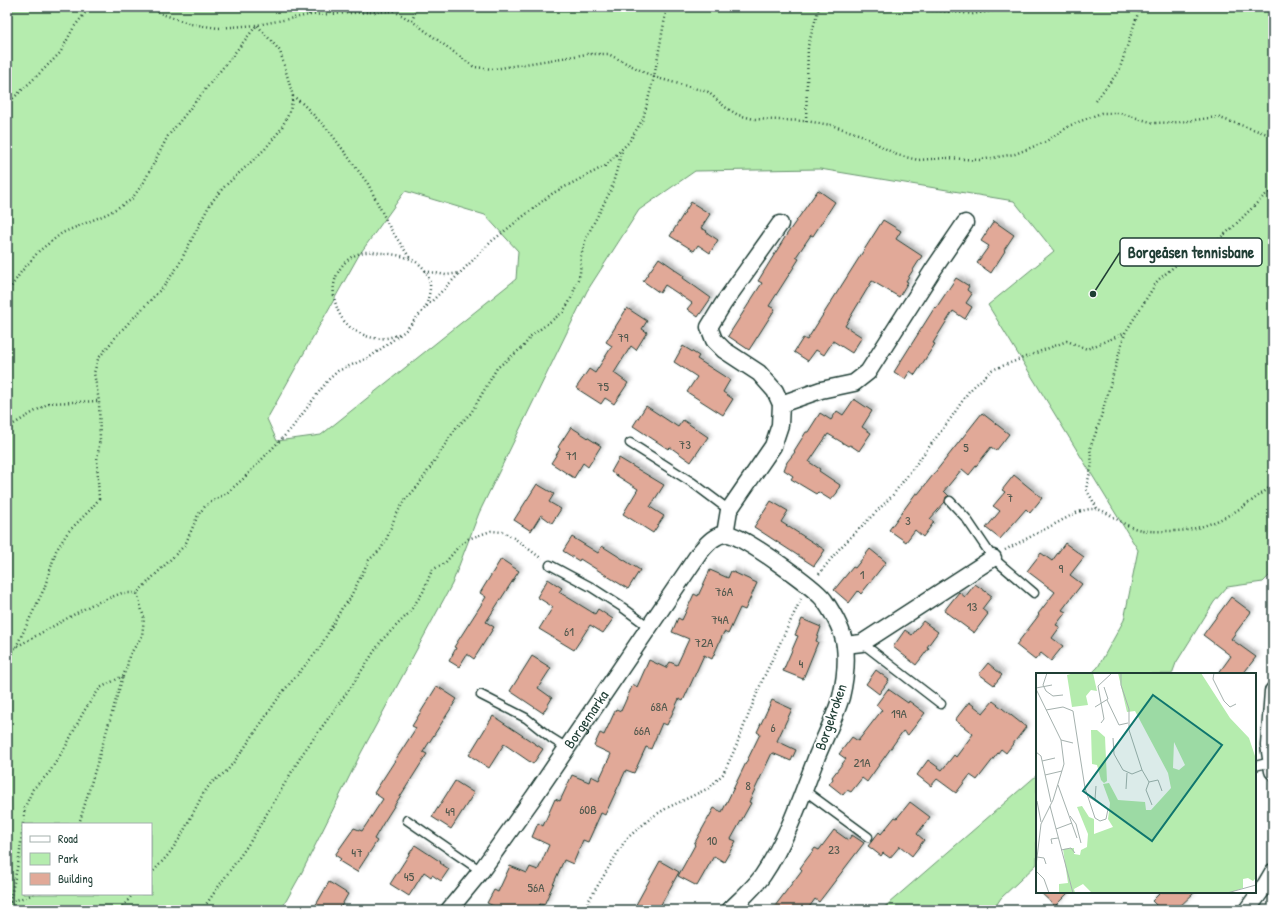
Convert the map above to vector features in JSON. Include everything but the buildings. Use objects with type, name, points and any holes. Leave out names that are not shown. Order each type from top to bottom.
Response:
[{"type":"street","points":[[781,404],[821,390],[854,383],[868,372],[965,223]]},
{"type":"street","points":[[725,534],[729,510],[773,446],[780,425],[781,404],[775,390],[759,373],[724,350],[714,340],[709,327],[723,304],[780,224]]},
{"type":"street","name":"Borgekroken","points":[[725,534],[744,540],[809,586],[823,599],[836,620],[845,645],[846,670],[841,698],[792,822],[763,876],[730,910]]},
{"type":"street","name":"Borgemarka","points":[[449,910],[481,871],[567,748],[700,552],[713,539],[725,534]]},
{"type":"street","points":[[845,645],[862,643],[993,558]]},
{"type":"street","points":[[1272,767],[1270,745],[1273,691]]},
{"type":"street","points":[[1247,910],[1273,872]]},
{"type":"lane","points":[[630,443],[693,483],[729,510]]},
{"type":"lane","points":[[950,501],[966,518],[993,558],[1034,593]]},
{"type":"lane","points":[[550,564],[590,586],[649,627]]},
{"type":"lane","points":[[862,643],[941,704]]},
{"type":"lane","points":[[481,695],[526,718],[551,738],[567,748]]},
{"type":"lane","points":[[1256,766],[1272,767]]},
{"type":"lane","points":[[804,790],[868,837]]},
{"type":"lane","points":[[408,820],[481,871]]},
{"type":"path","points":[[7,104],[38,76],[60,53],[74,27],[90,7]]},
{"type":"path","points":[[150,7],[162,14],[191,24],[218,28],[257,25],[309,15],[394,11],[412,21],[474,67],[494,69],[587,54],[608,54],[654,77],[708,92],[738,115],[754,119],[806,121],[830,125],[861,135],[897,155],[918,160],[946,158],[980,160],[1015,154],[1045,142],[1070,125],[1101,112],[1120,113],[1154,123],[1217,118],[1273,136]]},
{"type":"path","points":[[309,15],[310,7]]},
{"type":"path","points":[[412,21],[417,7]]},
{"type":"path","points":[[16,647],[91,605],[122,593],[137,593],[186,545],[198,515],[206,505],[228,492],[243,479],[291,428],[328,380],[338,371],[370,357],[405,331],[426,307],[492,241],[553,193],[605,166],[629,142],[643,119],[654,77],[667,7]]},
{"type":"path","points":[[806,121],[808,46],[819,7]]},
{"type":"path","points":[[925,7],[932,10],[973,14],[1017,7]]},
{"type":"path","points":[[1095,102],[1119,71],[1140,7]]},
{"type":"path","points":[[7,658],[16,647],[44,589],[56,551],[68,532],[99,499],[97,460],[100,439],[99,401],[94,373],[98,360],[118,334],[167,281],[178,266],[210,204],[223,188],[265,149],[281,129],[290,111],[293,96],[280,51],[257,25]]},
{"type":"path","points":[[7,293],[21,272],[39,250],[62,233],[107,214],[131,200],[144,182],[168,136],[257,25]]},
{"type":"path","points":[[293,96],[304,104],[330,132],[368,184],[390,228],[410,258],[420,265],[425,271],[429,279],[430,288],[426,307]]},
{"type":"path","points":[[152,873],[168,855],[180,838],[203,794],[211,783],[231,766],[281,694],[319,649],[342,608],[349,600],[369,560],[380,549],[387,538],[395,517],[404,501],[418,486],[456,428],[471,413],[498,368],[523,347],[531,336],[564,312],[570,301],[580,274],[581,256],[586,238],[612,190],[622,149]]},
{"type":"path","points":[[1273,190],[1264,196],[1218,240],[1188,255],[1158,280],[1125,333],[1098,427],[1090,448],[1092,464],[1086,489],[1097,508],[1130,527],[1154,532],[1187,530],[1219,521],[1246,506],[1273,485]]},
{"type":"path","points":[[405,331],[390,338],[376,339],[361,334],[346,324],[340,316],[336,306],[334,282],[338,271],[346,262],[355,256],[366,252],[410,258]]},
{"type":"path","points":[[425,271],[446,275],[460,273]]},
{"type":"path","points":[[583,910],[626,839],[652,817],[667,808],[709,788],[723,774],[734,751],[762,681],[809,586],[839,549],[892,496],[970,391],[992,370],[1067,341],[1087,349],[1125,333]]},
{"type":"path","points":[[7,428],[49,403],[99,401]]},
{"type":"path","points":[[993,558],[1016,543],[1076,513],[1086,509],[1097,508]]},
{"type":"path","points":[[202,910],[250,842],[303,753],[351,687],[382,640],[409,613],[423,592],[432,570],[445,563],[459,546],[468,539],[491,531],[503,532],[514,538],[550,564]]},
{"type":"path","points":[[79,823],[127,667],[128,656],[142,636],[144,618],[137,593]]},
{"type":"path","points":[[23,823],[25,807],[32,789],[49,773],[66,746],[84,710],[100,688],[123,676]]},
{"type":"path","points":[[8,910],[19,859],[22,834]]},
{"type":"path","points":[[10,902],[32,895]]},
{"type":"path","points":[[120,910],[132,895]]},
{"type":"green space","points":[[7,7],[1273,7],[1273,572],[1263,582],[1227,587],[1214,602],[1176,663],[1172,673],[1092,673],[1098,667],[1124,620],[1138,550],[988,305],[1054,251],[1014,201],[820,169],[695,171],[639,210],[587,291],[479,513],[452,584],[361,753],[301,874],[281,910],[7,910]],"holes":[[[405,191],[485,215],[518,251],[516,279],[321,435],[277,441],[267,419],[359,255]]]},
{"type":"green space","points":[[1036,776],[1036,865],[1001,898],[993,910],[881,910]]},
{"type":"place","name":"Borgeåsen tennisbane","points":[[1093,294]]}]
